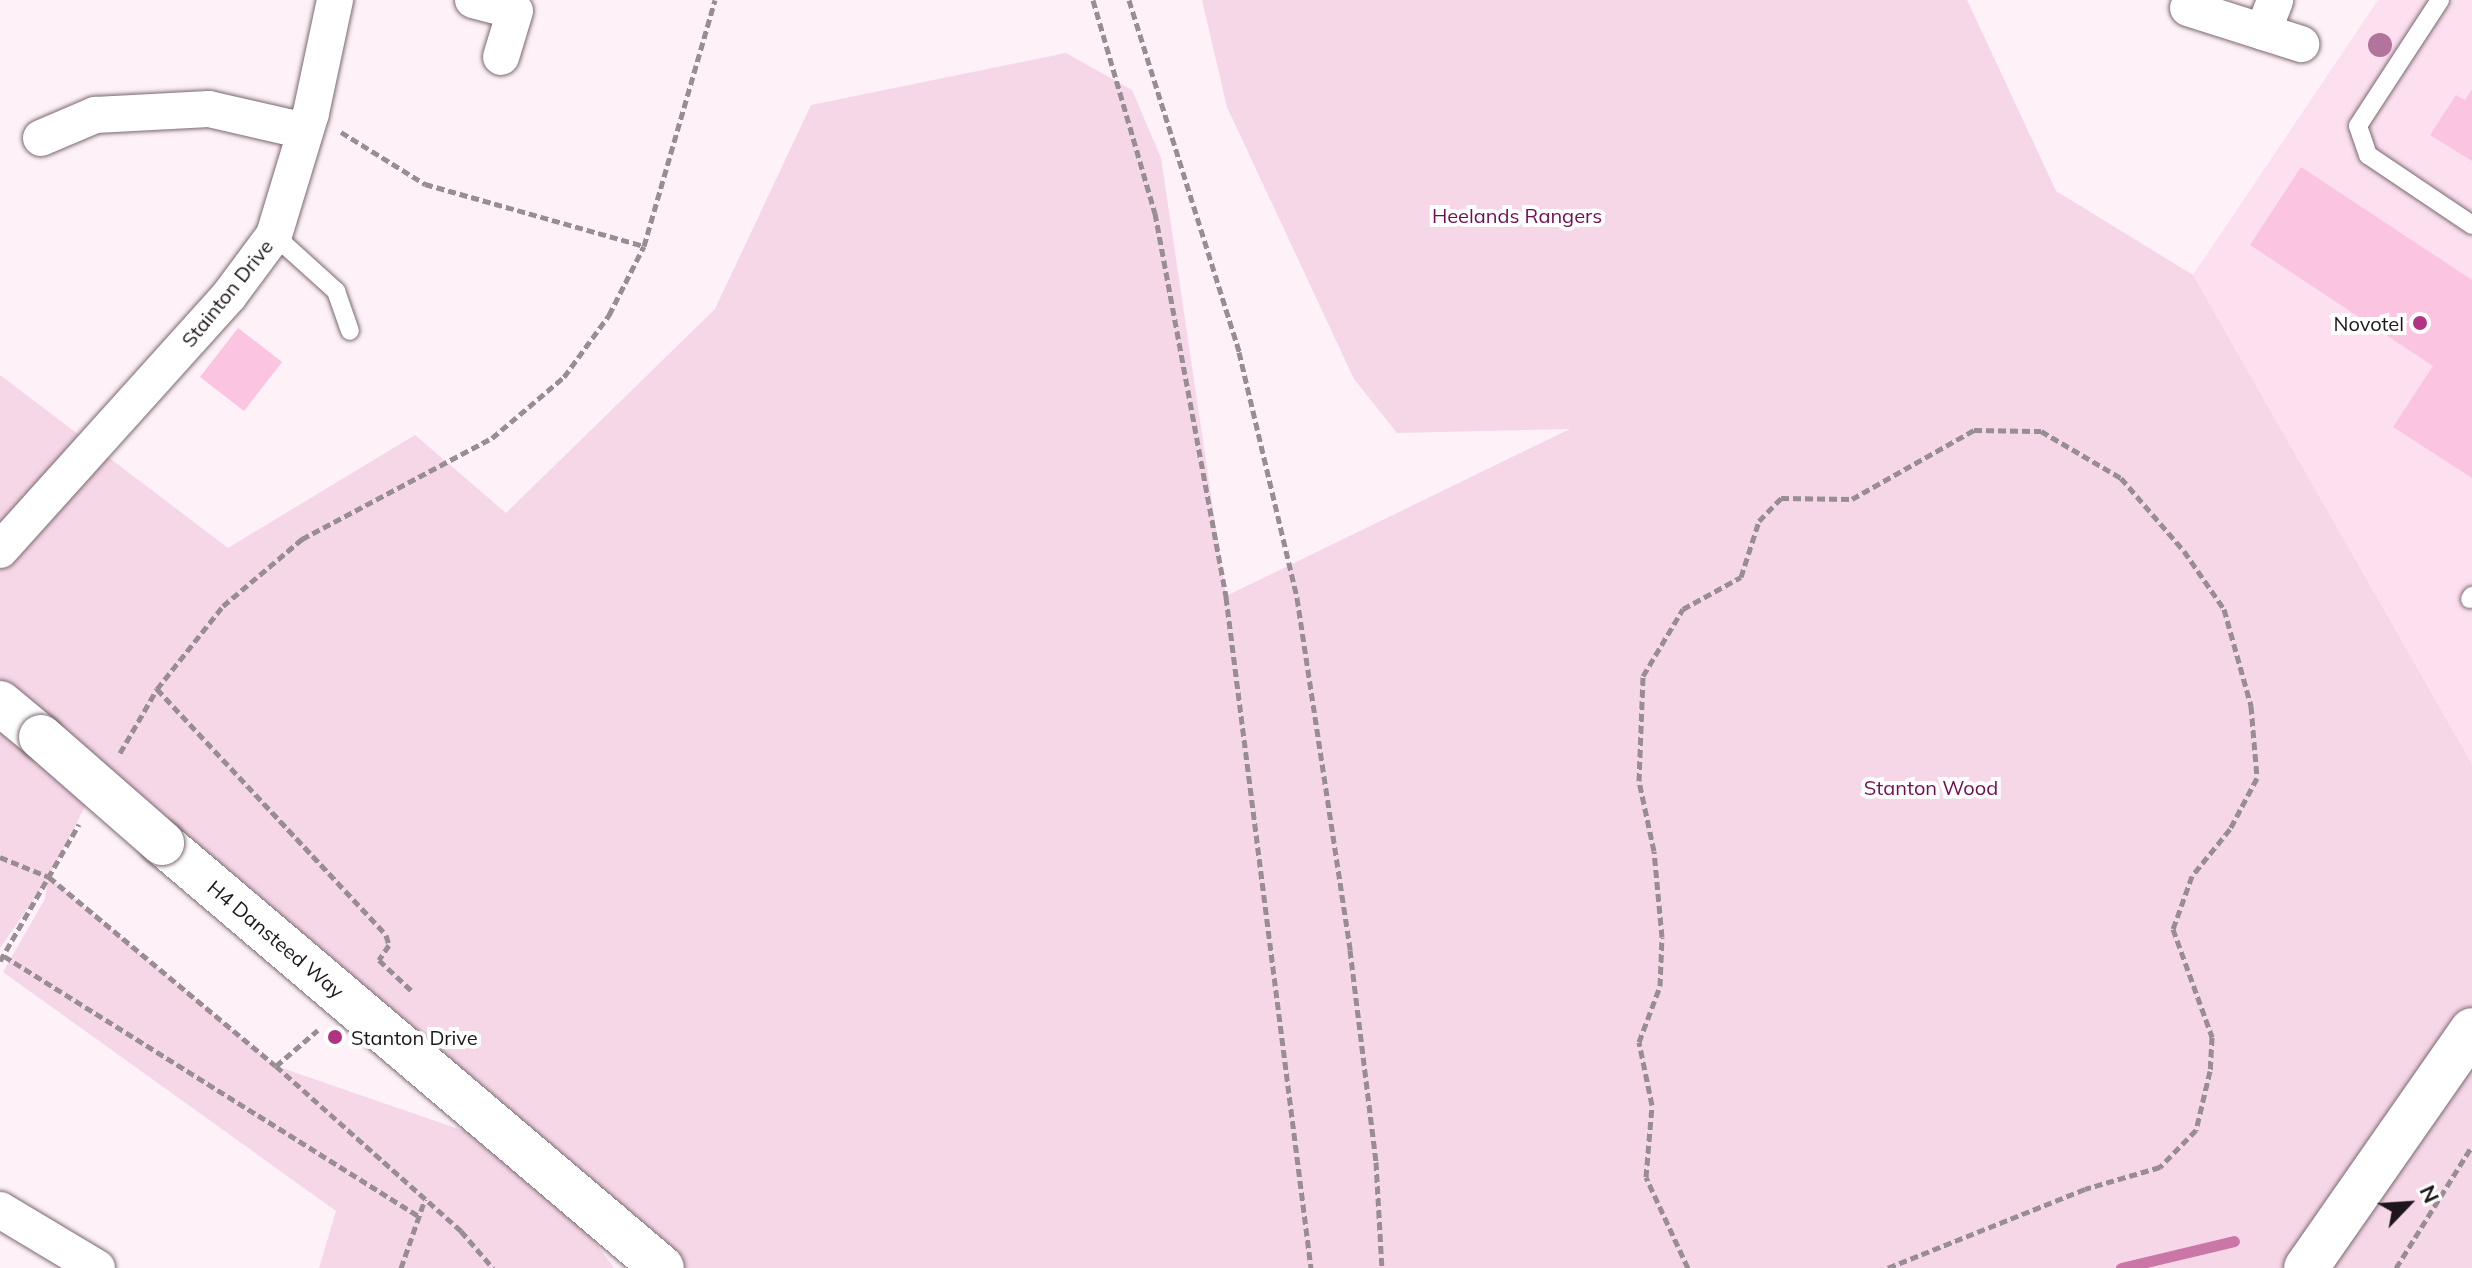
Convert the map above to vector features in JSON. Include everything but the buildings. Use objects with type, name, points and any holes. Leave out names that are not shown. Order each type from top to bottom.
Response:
[{"type":"street","name":"Stainton Drive","points":[[5,539],[228,297],[274,235],[308,122],[335,0]]},
{"type":"street","points":[[473,0],[515,11],[501,57]]},
{"type":"street","points":[[2188,8],[2269,16],[2301,44]]},
{"type":"street","points":[[41,138],[95,115],[209,109],[308,122]]},
{"type":"street","name":"H4 Dansteed Way","points":[[0,703],[662,1268]]},
{"type":"street","points":[[2306,1268],[2472,1030]]},
{"type":"street","points":[[0,1210],[97,1268]]},
{"type":"lane","points":[[2440,0],[2358,126],[2368,155],[2472,225]]},
{"type":"lane","points":[[274,235],[336,291],[350,331]]},
{"type":"path","points":[[119,756],[157,689],[223,606],[302,539],[492,438],[564,377],[609,315],[644,246],[715,0]]},
{"type":"path","points":[[1093,0],[1155,213],[1226,597],[1311,1268]]},
{"type":"path","points":[[1129,0],[1239,352],[1297,598],[1350,950],[1376,1162],[1382,1268]]},
{"type":"path","points":[[308,122],[425,184],[644,246]]},
{"type":"path","points":[[1688,1268],[1646,1177],[1652,1105],[1639,1042],[1660,986],[1662,937],[1654,851],[1639,781],[1643,676],[1683,609],[1741,577],[1759,521],[1781,498],[1852,499],[1974,430],[2041,431],[2121,478],[2184,551],[2224,609],[2251,706],[2257,778],[2230,829],[2192,876],[2173,929],[2212,1037],[2210,1071],[2196,1130],[2160,1167],[2085,1189],[1887,1268]]},
{"type":"path","points":[[157,689],[386,935],[389,945],[379,960],[412,991]]},
{"type":"path","points":[[88,810],[2,958],[418,1216]]},
{"type":"path","points":[[0,857],[49,877],[276,1066],[425,1199],[493,1268]]},
{"type":"path","points":[[276,1066],[318,1029],[307,1019]]},
{"type":"path","points":[[2396,1268],[2472,1146]]},
{"type":"path","points":[[401,1268],[425,1199]]},
{"type":"shaded area","points":[[2378,0],[2472,0],[2472,764],[2193,275]]},
{"type":"green space","points":[[1202,0],[1967,0],[2056,191],[2193,275],[2472,764],[2472,1268],[661,1268],[533,1159],[614,1268],[319,1268],[336,1211],[3,972],[45,899],[48,879],[0,948],[0,375],[228,548],[415,435],[506,513],[715,309],[811,105],[1066,53],[1132,90],[1161,158],[1226,596],[1570,429],[1397,433],[1354,379],[1227,107]],"holes":[[[100,777],[528,1153],[276,1066],[49,877]]]},
{"type":"waterway","points":[[2121,1268],[2234,1241]]},
{"type":"place","name":"Novotel","points":[[2420,323]]},
{"type":"place","name":"Stanton Drive","points":[[335,1037]]},
{"type":"park label","name":"Heelands Rangers","points":[[1517,215]]},
{"type":"park label","name":"Stanton Wood","points":[[1931,787]]}]
